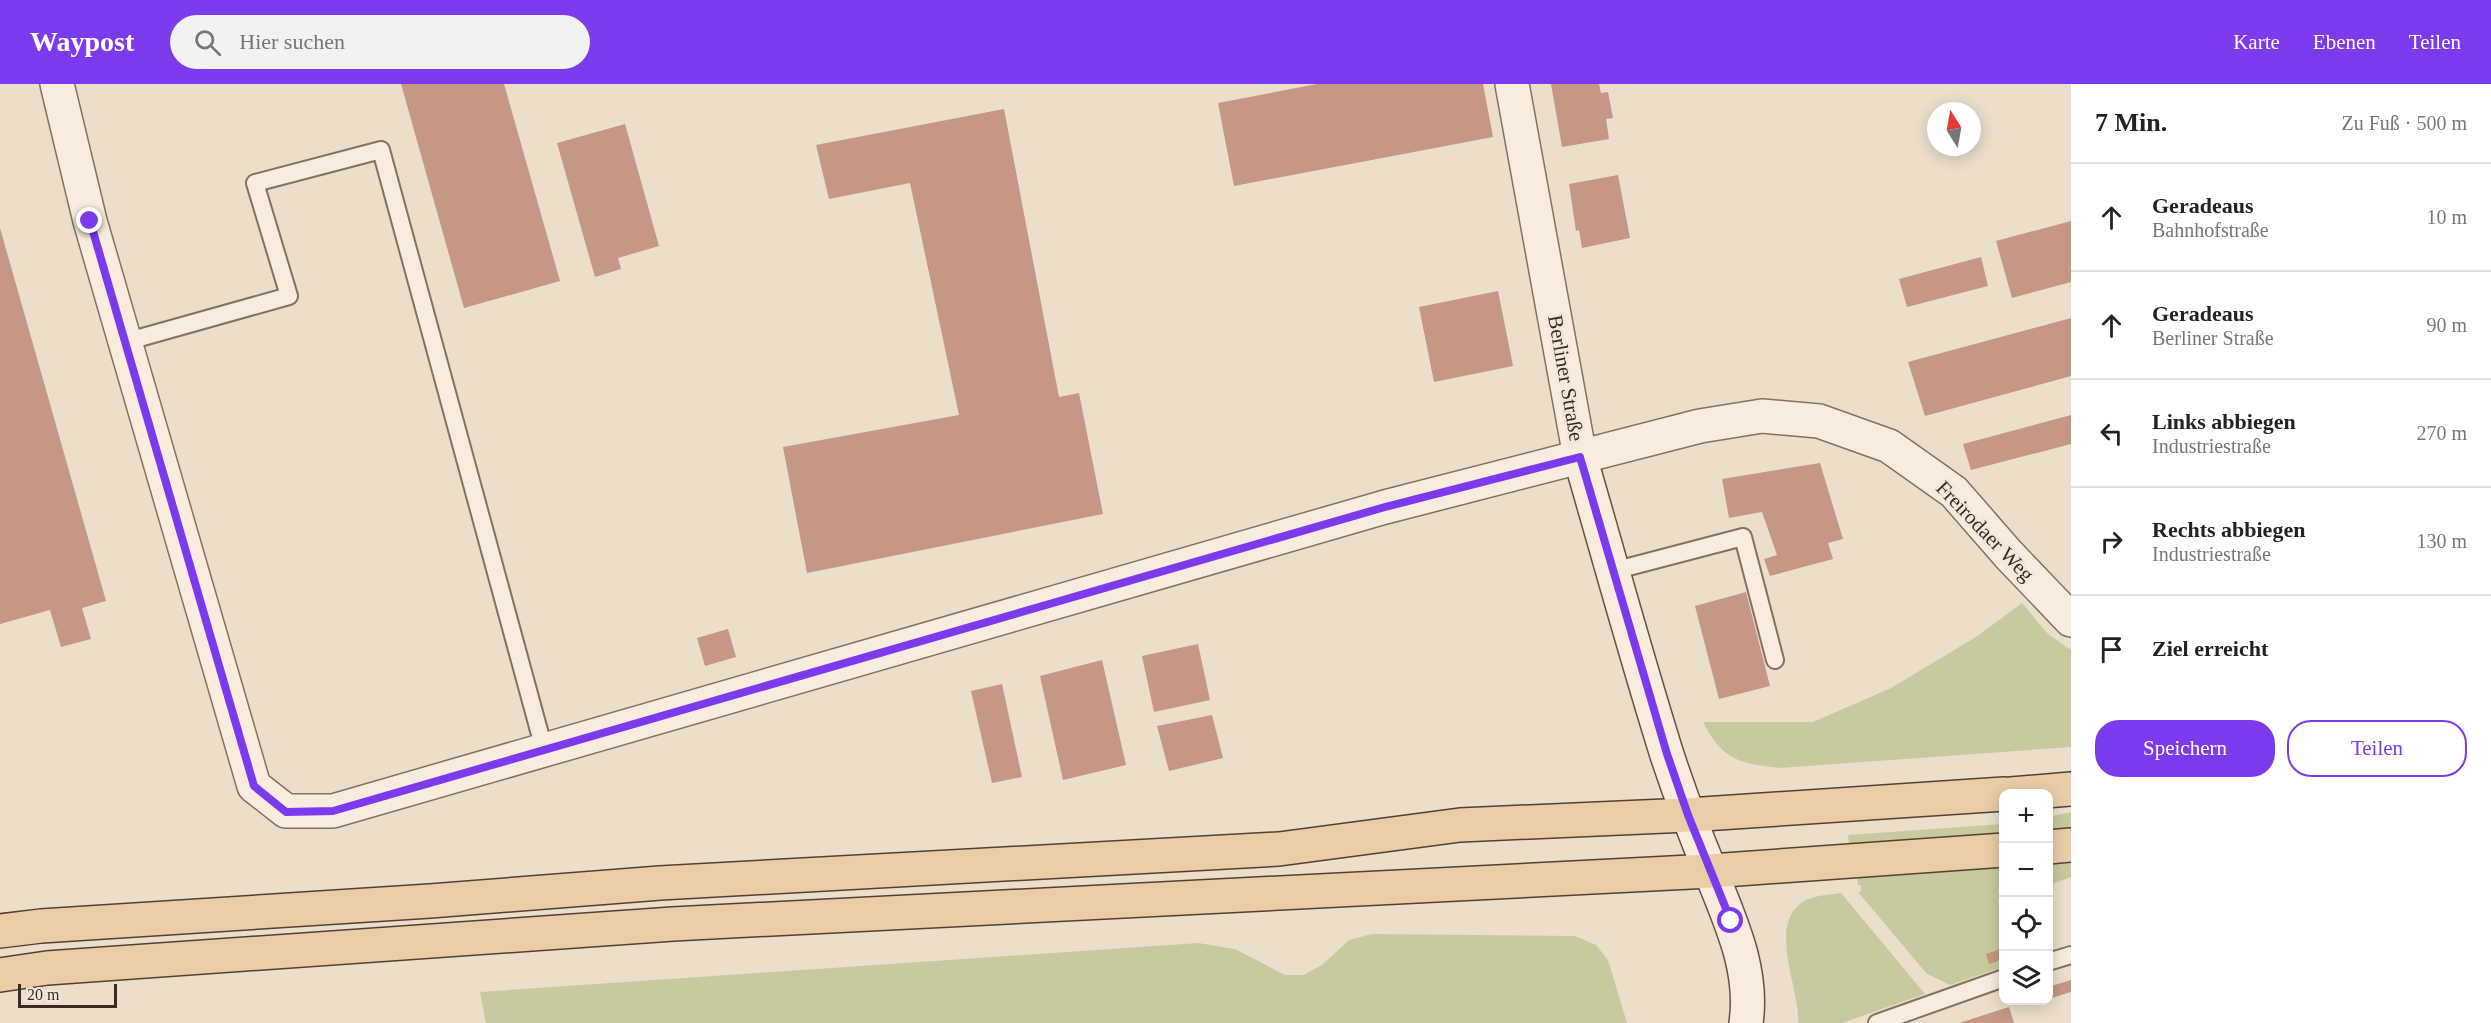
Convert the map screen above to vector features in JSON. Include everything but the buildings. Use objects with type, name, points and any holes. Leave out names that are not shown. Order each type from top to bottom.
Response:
[{"type":"main road","points":[[2053,790],[2071,789]]},
{"type":"main road","points":[[0,931],[41,926],[660,884],[1279,849],[1460,825],[1688,815],[1999,794]]},
{"type":"main road","points":[[2053,847],[2071,845]]},
{"type":"main road","points":[[0,975],[47,968],[685,923],[1710,871],[1999,850]]},
{"type":"street","name":"Freirodaer Weg","points":[[57,84],[90,221],[254,786],[286,812],[333,811],[1385,507],[1700,426],[1762,416],[1819,421],[1889,446],[1954,492],[2008,554],[2071,620]]},
{"type":"street","name":"Berliner Straße","points":[[1512,84],[1580,457],[1667,754],[1688,815],[1737,938],[1744,967],[1748,1008],[1746,1023]]},
{"type":"lane","points":[[125,342],[289,296],[255,183],[381,150],[544,749]]},
{"type":"lane","points":[[1613,571],[1743,537],[1774,660]]},
{"type":"lane","points":[[2053,961],[2071,955]]},
{"type":"lane","points":[[1877,1023],[1999,980]]},
{"type":"green space","points":[[2022,603],[2048,634],[2071,650],[2071,747],[1780,768],[1743,762],[1734,758],[1718,745],[1703,722],[1813,722],[1891,688],[1976,637]]},
{"type":"green space","points":[[2071,812],[2071,827],[2053,829],[2053,816]]},
{"type":"green space","points":[[1999,824],[1999,833],[1849,845],[1848,835]]},
{"type":"green space","points":[[2071,860],[2071,877],[2053,884],[2053,862]]},
{"type":"green space","points":[[1999,867],[1999,968],[1950,985],[1927,974],[1858,892],[1861,891],[1861,885],[1858,885],[1857,877]]},
{"type":"green space","points":[[1841,893],[1925,994],[1842,1023],[1798,1023],[1786,943],[1791,914],[1805,900]]},
{"type":"green space","points":[[1372,934],[1575,936],[1596,945],[1608,960],[1627,1023],[486,1023],[480,992],[1198,943],[1235,949],[1285,975],[1303,975],[1322,965],[1349,940]]},
{"type":"route","points":[[90,221],[254,786],[286,812],[333,811],[1385,507],[1580,457],[1667,754],[1688,815],[1731,921]]}]
